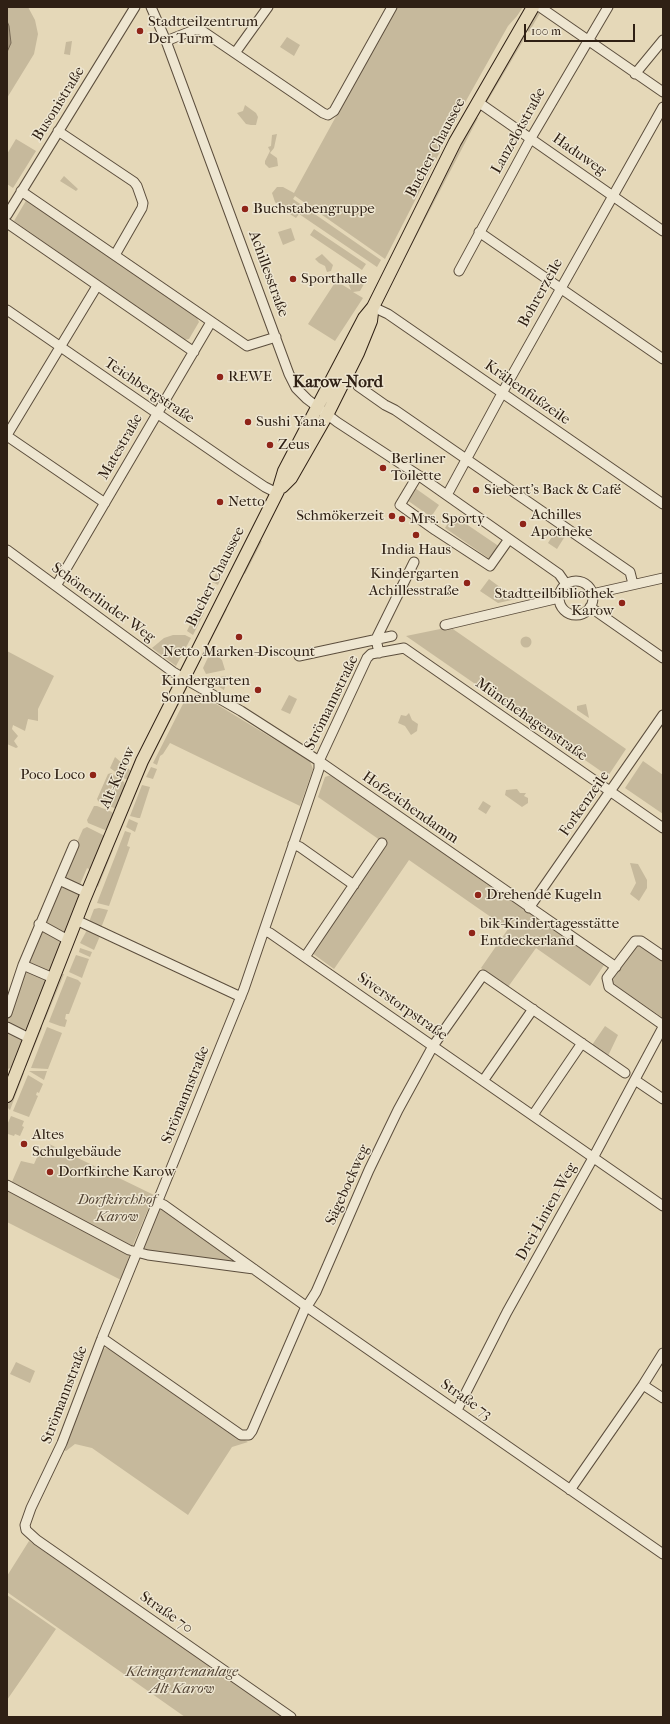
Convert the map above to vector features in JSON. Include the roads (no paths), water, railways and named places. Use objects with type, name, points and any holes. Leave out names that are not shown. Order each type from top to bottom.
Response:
[{"type":"main road","name":"Bucher Chaussee","points":[[183,679],[278,492],[284,471],[364,318],[373,307],[455,142],[534,7]]},
{"type":"main road","name":"Bucher Chaussee","points":[[278,492],[291,478],[327,415],[361,345],[371,321],[373,307]]},
{"type":"main road","name":"Alt-Karow","points":[[7,1096],[11,1073],[29,1038],[138,769],[183,679]]},
{"type":"street","name":"Busonistraße","points":[[7,215],[135,7]]},
{"type":"street","name":"Achillesstraße","points":[[151,7],[166,41],[289,374],[296,388],[327,415],[418,475],[560,574],[566,584]]},
{"type":"street","points":[[235,53],[268,7]]},
{"type":"street","points":[[166,41],[194,30],[201,30],[317,109],[328,114],[334,111],[392,7]]},
{"type":"street","points":[[540,7],[663,92]]},
{"type":"street","name":"Lanzelotstraße","points":[[459,271],[531,138],[608,7]]},
{"type":"street","points":[[635,74],[663,40]]},
{"type":"street","name":"Haduweg","points":[[478,102],[663,231]]},
{"type":"street","name":"Bohrerzeile","points":[[447,495],[560,288],[663,107]]},
{"type":"street","points":[[58,131],[134,182],[137,186],[143,203],[142,208],[115,255]]},
{"type":"street","points":[[21,191],[247,346],[276,337]]},
{"type":"street","points":[[7,223],[194,352]]},
{"type":"street","points":[[480,232],[663,359]]},
{"type":"street","points":[[97,286],[7,436],[105,503]]},
{"type":"street","name":"Krähenfußzeile","points":[[373,307],[388,314],[663,504]]},
{"type":"street","name":"Teichbergstraße","points":[[7,310],[245,474],[278,492]]},
{"type":"street","name":"Matestraße","points":[[56,586],[211,322]]},
{"type":"street","points":[[358,386],[630,572],[633,584]]},
{"type":"street","points":[[418,475],[400,505],[435,530],[490,566],[509,539]]},
{"type":"street","name":"Schönerlinder Weg","points":[[7,550],[183,679]]},
{"type":"street","points":[[376,639],[414,562]]},
{"type":"street","points":[[592,594],[663,578]]},
{"type":"street","points":[[577,581],[584,583],[590,588],[592,594],[590,607],[585,612],[573,615],[563,609],[559,598],[562,588],[566,584],[577,581]]},
{"type":"street","points":[[445,625],[559,598]]},
{"type":"street","points":[[590,607],[663,658]]},
{"type":"street","points":[[299,656],[392,636]]},
{"type":"street","name":"Strömannstraße","points":[[26,1530],[27,1518],[62,1443],[102,1338],[241,997],[265,931],[319,770],[319,761],[367,658],[372,654],[379,653],[376,639]]},
{"type":"street","name":"Münchehagenstraße","points":[[379,653],[404,648],[663,828]]},
{"type":"street","name":"Hofzeichendamm","points":[[183,679],[241,711],[319,761],[616,967]]},
{"type":"street","name":"Forkenzeile","points":[[529,908],[663,715]]},
{"type":"street","points":[[304,957],[382,843]]},
{"type":"street","points":[[293,844],[306,851],[354,885]]},
{"type":"street","points":[[7,1013],[39,924],[74,845]]},
{"type":"street","points":[[59,880],[88,893]]},
{"type":"street","points":[[76,920],[241,997]]},
{"type":"street","points":[[39,924],[68,940]]},
{"type":"street","name":"Siverstorpstraße","points":[[265,931],[663,1206]]},
{"type":"street","points":[[663,956],[641,941],[635,941],[608,978],[609,987],[663,1026]]},
{"type":"street","points":[[23,965],[53,978]]},
{"type":"street","name":"Sägebockweg","points":[[102,1338],[241,1435],[249,1435],[307,1307],[319,1285],[369,1170],[398,1110],[433,1046],[483,975],[532,1009]]},
{"type":"street","points":[[483,1081],[532,1009],[625,1073]]},
{"type":"street","name":"Drei-Linien-Weg","points":[[456,1410],[507,1312],[594,1158],[663,1026]]},
{"type":"street","points":[[7,1027],[29,1038]]},
{"type":"street","points":[[533,1115],[582,1043]]},
{"type":"street","points":[[635,1080],[663,1099]]},
{"type":"street","name":"Straße 73","points":[[7,1185],[137,1253],[254,1269]]},
{"type":"street","name":"Straße 73","points":[[157,1202],[164,1205],[307,1307],[663,1554]]},
{"type":"street","points":[[570,1490],[644,1384],[663,1353]]},
{"type":"street","points":[[644,1384],[663,1398]]},
{"type":"street","name":"Straße 70","points":[[26,1530],[37,1540],[291,1717]]},
{"type":"place","name":"Stadtteilzentrum Der Turm","points":[[140,31]]},
{"type":"place","name":"Buchstabengruppe","points":[[245,209]]},
{"type":"place","name":"Sporthalle","points":[[293,279]]},
{"type":"place","name":"REWE","points":[[220,377]]},
{"type":"place","name":"Sushi Yana","points":[[248,422]]},
{"type":"place","name":"Zeus","points":[[270,445]]},
{"type":"place","name":"Berliner Toilette","points":[[383,468]]},
{"type":"place","name":"Siebert’s Back & Café","points":[[476,490]]},
{"type":"place","name":"Netto","points":[[220,502]]},
{"type":"place","name":"Schmökerzeit","points":[[392,516]]},
{"type":"place","name":"Mrs. Sporty","points":[[402,519]]},
{"type":"place","name":"Achilles Apotheke","points":[[523,524]]},
{"type":"place","name":"India Haus","points":[[416,535]]},
{"type":"place","name":"Kindergarten Achillesstraße","points":[[467,583]]},
{"type":"place","name":"Stadtteilbibliothek Karow","points":[[622,603]]},
{"type":"place","name":"Netto Marken-Discount","points":[[239,637]]},
{"type":"place","name":"Kindergarten Sonnenblume","points":[[258,690]]},
{"type":"place","name":"Poco Loco","points":[[93,775]]},
{"type":"place","name":"Drehende Kugeln","points":[[478,895]]},
{"type":"place","name":"bik-Kindertagesstätte Entdeckerland","points":[[472,933]]},
{"type":"place","name":"Altes Schulgebäude","points":[[24,1144]]},
{"type":"place","name":"Dorfkirche Karow","points":[[50,1172]]},
{"type":"district","name":"Karow-Nord","points":[[338,383]]},
{"type":"park label","name":"Dorfkirchhof Karow","points":[[117,1208]]},
{"type":"park label","name":"Kleingartenanlage Alt Karow","points":[[182,1680]]}]
